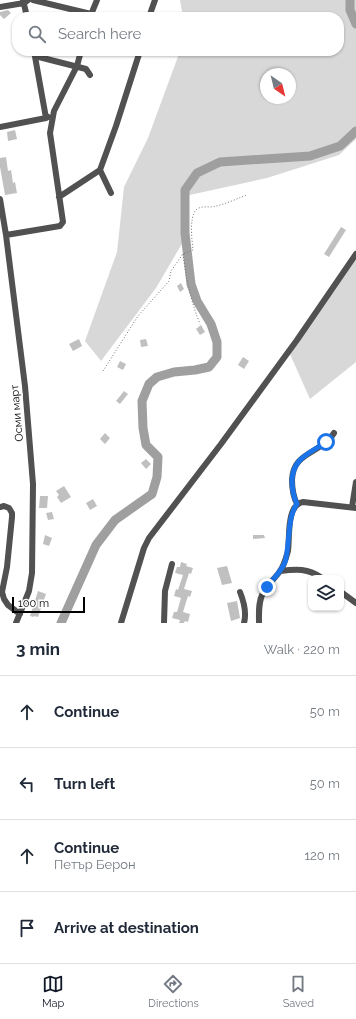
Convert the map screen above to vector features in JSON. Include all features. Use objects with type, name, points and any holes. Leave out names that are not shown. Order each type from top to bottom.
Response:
[{"type":"street","points":[[33,0],[76,12]]},
{"type":"street","points":[[92,12],[97,0]]},
{"type":"street","points":[[151,12],[155,0]]},
{"type":"street","points":[[0,7],[25,1],[26,12]]},
{"type":"street","points":[[35,56],[46,118]]},
{"type":"street","points":[[44,56],[86,69],[90,75]]},
{"type":"street","points":[[6,235],[62,224],[63,222],[50,133],[54,112],[68,86],[80,56]]},
{"type":"street","points":[[59,197],[100,170],[138,56]]},
{"type":"street","points":[[0,127],[46,118],[54,112]]},
{"type":"street","points":[[100,170],[111,193]]},
{"type":"street","name":"Осми март","points":[[0,199],[25,386],[33,484],[32,573],[29,591],[16,623]]},
{"type":"street","points":[[121,623],[144,548],[149,538],[248,408],[356,254]]},
{"type":"street","points":[[297,504],[292,488],[295,465],[326,442],[334,433]]},
{"type":"street","points":[[258,623],[262,594],[285,562],[288,550],[291,515],[297,504],[303,502],[354,508],[356,482]]},
{"type":"street","points":[[0,507],[4,506],[9,508],[12,513],[7,567],[2,592],[8,605],[20,614]]},
{"type":"street","points":[[164,623],[165,592],[172,564]]},
{"type":"street","points":[[280,571],[300,569],[318,575]]},
{"type":"street","points":[[240,592],[246,617],[244,623]]},
{"type":"street","points":[[344,594],[356,603]]},
{"type":"path","points":[[103,371],[138,316],[169,281],[171,270],[183,254],[194,250],[191,236],[194,214],[196,210],[201,207],[225,204],[247,195]]},
{"type":"path","points":[[183,254],[189,291],[194,311],[200,324]]},
{"type":"shaded area","points":[[180,0],[356,0],[356,139],[339,155],[267,178],[185,196],[183,242],[156,288],[101,361],[85,341],[117,252],[124,187],[148,138],[178,56],[344,56],[344,12],[182,12]]},
{"type":"shaded area","points":[[356,254],[356,362],[310,399],[289,352]]},
{"type":"building","points":[[8,10],[11,13],[4,19],[0,15],[0,12]]},
{"type":"building","points":[[15,130],[17,139],[8,141],[7,132]]},
{"type":"building","points":[[6,157],[8,171],[11,170],[13,183],[15,182],[17,193],[5,195],[0,167],[0,158]]},
{"type":"building","points":[[341,227],[346,230],[329,257],[324,254]]},
{"type":"building","points":[[181,283],[184,289],[180,292],[177,286]]},
{"type":"building","points":[[201,325],[205,332],[200,335],[196,329]]},
{"type":"building","points":[[79,339],[82,346],[73,351],[69,344]]},
{"type":"building","points":[[146,339],[148,346],[141,347],[140,340]]},
{"type":"building","points":[[243,357],[249,361],[244,369],[238,365]]},
{"type":"building","points":[[120,361],[126,364],[123,370],[117,367]]},
{"type":"building","points":[[124,391],[128,394],[120,404],[116,401]]},
{"type":"building","points":[[105,433],[110,438],[105,444],[100,439]]},
{"type":"building","points":[[146,459],[151,464],[146,469],[141,463]]},
{"type":"building","points":[[64,486],[71,497],[61,503],[57,497],[59,495],[56,491]]},
{"type":"building","points":[[40,496],[48,496],[47,508],[39,508]]},
{"type":"building","points":[[93,499],[97,506],[90,510],[86,503]]},
{"type":"building","points":[[52,512],[54,519],[48,520],[46,513]]},
{"type":"building","points":[[45,535],[52,538],[49,546],[43,544]]},
{"type":"building","points":[[253,535],[264,535],[265,538],[253,539]]},
{"type":"building","points":[[181,562],[187,564],[186,566],[193,568],[191,574],[189,573],[184,589],[192,591],[190,597],[188,596],[183,612],[190,614],[188,622],[185,621],[184,623],[179,623],[180,620],[172,618],[174,612],[177,612],[181,598],[174,596],[176,589],[178,590],[183,575],[175,573],[177,567],[180,567]]},
{"type":"building","points":[[227,566],[232,583],[222,585],[217,568]]},
{"type":"building","points":[[38,591],[46,594],[38,617],[34,617],[30,616]]},
{"type":"building","points":[[237,601],[240,618],[231,621],[227,603]]},
{"type":"waterway","points":[[350,0],[350,10],[356,24]]},
{"type":"waterway","points":[[61,623],[96,545],[115,520],[152,494],[157,477],[158,457],[146,445],[143,428],[142,401],[149,384],[157,377],[174,372],[209,367],[217,357],[217,342],[211,324],[197,301],[191,284],[185,233],[185,190],[197,173],[220,162],[310,156],[340,146],[356,131]]},
{"type":"route","points":[[267,587],[280,571],[285,562],[288,550],[291,515],[294,506],[297,504],[292,488],[295,465],[326,442]]}]
